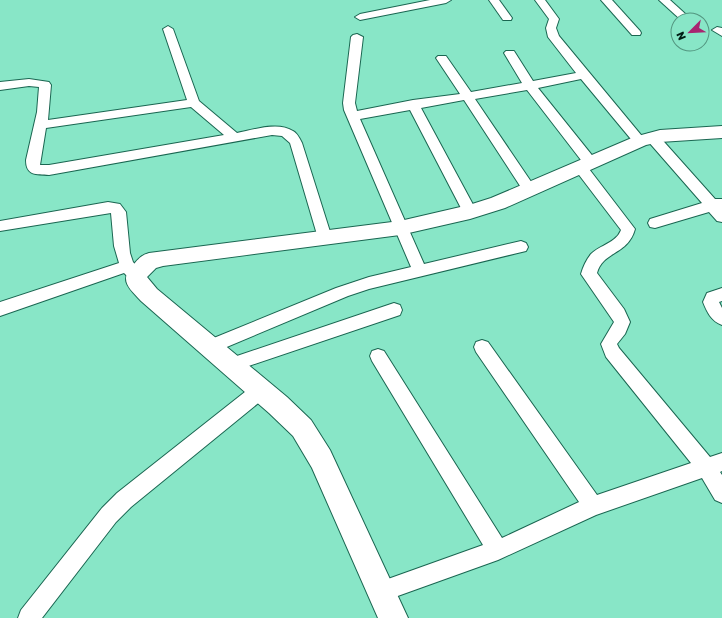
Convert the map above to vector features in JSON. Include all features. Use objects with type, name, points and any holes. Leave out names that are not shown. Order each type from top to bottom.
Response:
[{"type":"street","points":[[360,17],[446,0]]},
{"type":"street","points":[[494,0],[507,18]]},
{"type":"street","points":[[606,0],[636,33]]},
{"type":"street","points":[[664,0],[678,12]]},
{"type":"street","points":[[542,3],[553,16],[554,21],[551,28],[554,37],[584,75],[646,139],[717,204],[722,217]]},
{"type":"street","points":[[168,29],[194,103],[235,138]]},
{"type":"street","points":[[357,38],[349,103],[353,116],[400,228],[420,271]]},
{"type":"street","points":[[510,53],[530,86],[628,229],[628,234],[624,240],[595,259],[590,266],[589,274],[618,314],[622,322],[620,330],[609,344],[612,352],[714,465],[722,493]]},
{"type":"street","points":[[442,58],[529,189]]},
{"type":"street","points":[[353,116],[413,104],[530,86],[584,75]]},
{"type":"street","points":[[0,86],[32,83],[41,83],[45,85],[41,125],[32,160],[33,167],[41,170],[272,131],[283,131],[292,135],[296,143],[325,238]]},
{"type":"street","points":[[41,125],[194,103]]},
{"type":"street","points":[[413,104],[470,212]]},
{"type":"street","points":[[0,309],[132,270],[149,261],[163,258],[400,228],[470,212],[498,203],[646,139],[722,132]]},
{"type":"street","points":[[655,223],[717,204]]},
{"type":"street","points":[[0,226],[108,207],[114,208],[119,212],[122,252],[137,282],[149,295],[261,390],[302,428],[321,459],[393,618]]},
{"type":"street","points":[[210,347],[342,292],[369,283],[521,247]]},
{"type":"street","points":[[722,294],[713,298],[711,302],[722,318]]},
{"type":"street","points":[[231,365],[394,310]]},
{"type":"street","points":[[482,347],[593,506]]},
{"type":"street","points":[[378,356],[498,550]]},
{"type":"street","points":[[29,618],[109,515],[124,500],[261,390]]},
{"type":"street","points":[[381,591],[498,550],[593,506],[714,465]]}]
